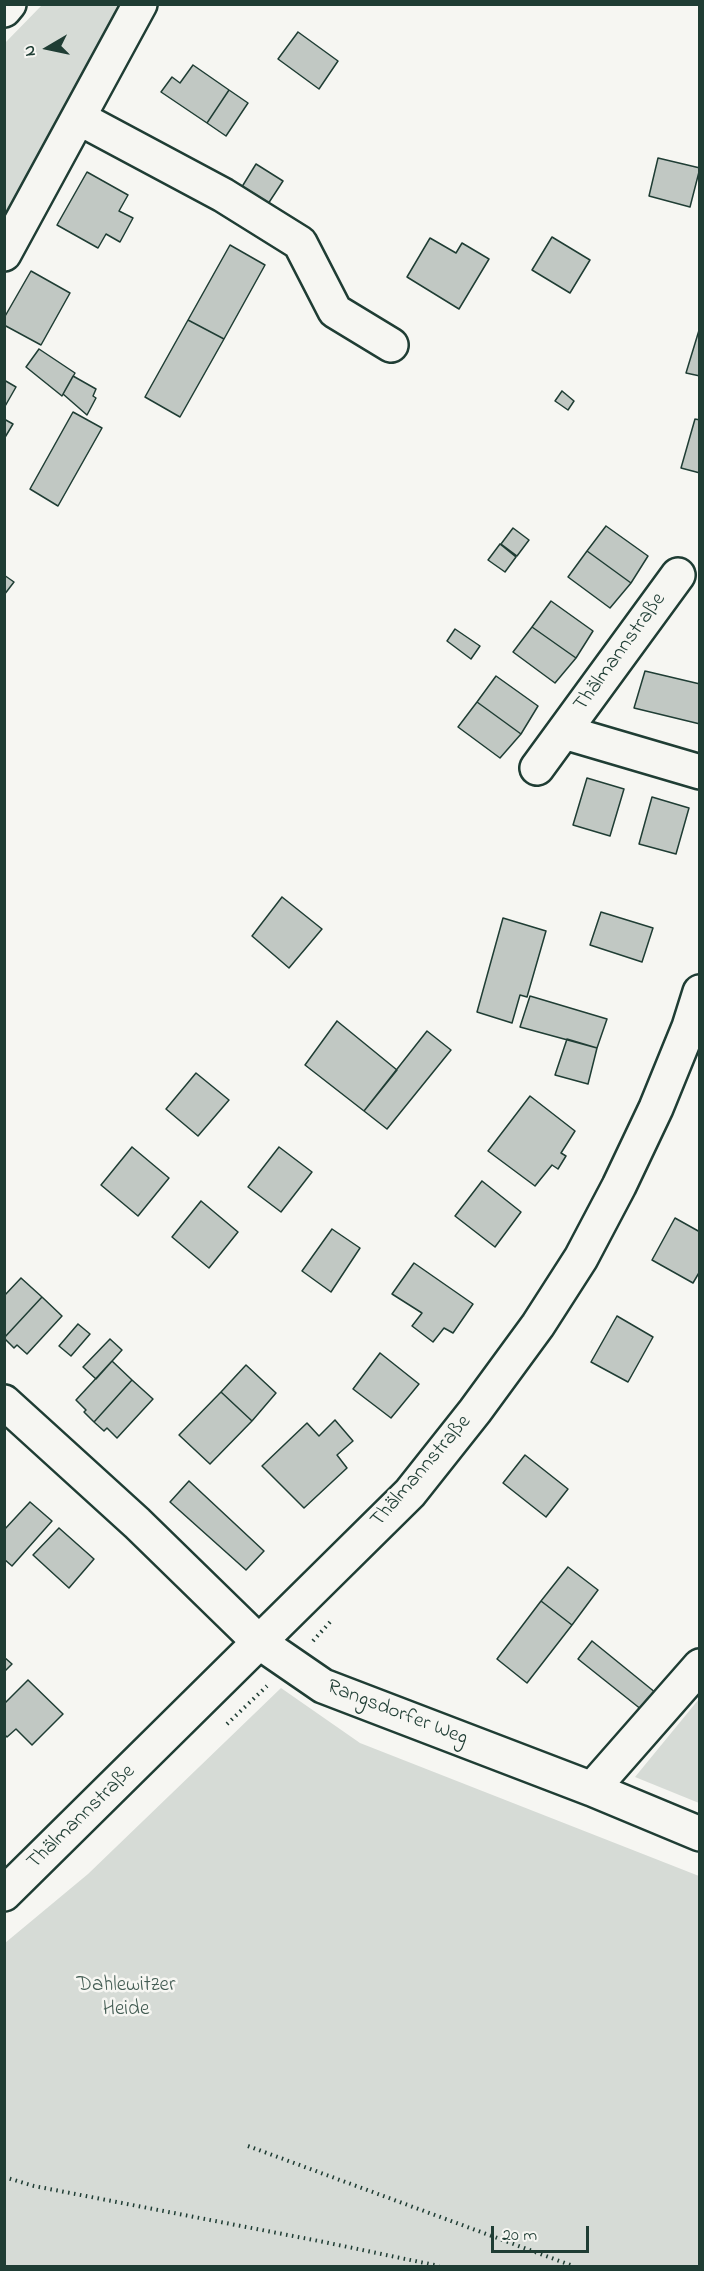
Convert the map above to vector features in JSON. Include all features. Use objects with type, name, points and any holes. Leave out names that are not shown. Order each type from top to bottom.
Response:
[{"type":"street","points":[[4,10],[9,4]]},
{"type":"street","points":[[4,254],[140,4]]},
{"type":"street","points":[[79,118],[223,195],[300,243],[335,311],[391,345]]},
{"type":"street","name":"Thälmannstraße","points":[[537,768],[678,575]]},
{"type":"street","name":"Thälmannstraße","points":[[564,732],[699,772]]},
{"type":"street","name":"Thälmannstraße","points":[[4,1894],[410,1493],[475,1412],[538,1325],[580,1258],[620,1186],[656,1108],[689,1027],[699,992]]},
{"type":"street","name":"Rangsdorfer Weg","points":[[4,1402],[137,1523],[259,1642],[323,1686],[592,1789],[699,1834]]},
{"type":"street","points":[[592,1789],[699,1666]]},
{"type":"path","points":[[248,2146],[573,2266]]},
{"type":"path","points":[[4,2177],[34,2186],[438,2266]]},
{"type":"green space","points":[[42,5],[126,5],[4,228],[4,44]]},
{"type":"green space","name":"Dahlewitzer Heide","points":[[281,1688],[360,1743],[699,1876],[699,2266],[5,2266],[5,1943],[88,1874]]},
{"type":"green space","points":[[699,1699],[700,1803],[635,1777]]},
{"type":"building","points":[[298,32],[338,61],[319,89],[278,59]]},
{"type":"building","points":[[193,65],[229,90],[207,123],[161,92],[172,77],[180,83]]},
{"type":"building","points":[[229,90],[248,103],[226,136],[207,123]]},
{"type":"building","points":[[658,158],[700,168],[690,207],[649,196]]},
{"type":"building","points":[[256,164],[283,181],[266,207],[240,190]]},
{"type":"building","points":[[87,172],[128,195],[119,211],[133,218],[120,242],[106,234],[98,248],[57,225]]},
{"type":"building","points":[[552,237],[590,260],[570,293],[532,270]]},
{"type":"building","points":[[430,238],[456,253],[462,243],[489,259],[459,309],[407,277]]},
{"type":"building","points":[[230,245],[265,265],[224,339],[188,320]]},
{"type":"building","points":[[31,271],[70,293],[41,345],[4,325],[4,318]]},
{"type":"building","points":[[188,320],[224,339],[180,417],[145,397]]},
{"type":"building","points":[[700,327],[700,376],[686,373]]},
{"type":"building","points":[[39,349],[75,373],[62,396],[26,367]]},
{"type":"building","points":[[73,376],[96,389],[93,396],[96,398],[87,415],[63,394]]},
{"type":"building","points":[[4,380],[16,387],[4,408]]},
{"type":"building","points":[[562,391],[574,401],[568,410],[555,401]]},
{"type":"building","points":[[73,412],[102,428],[58,506],[30,489]]},
{"type":"building","points":[[4,419],[13,424],[4,439]]},
{"type":"building","points":[[695,419],[700,420],[700,473],[681,468]]},
{"type":"building","points":[[606,526],[648,556],[631,583],[587,551]]},
{"type":"building","points":[[513,528],[529,540],[517,556],[501,544]]},
{"type":"building","points":[[500,544],[516,557],[505,572],[488,560]]},
{"type":"building","points":[[587,551],[631,583],[610,608],[568,577]]},
{"type":"building","points":[[4,575],[14,582],[4,595]]},
{"type":"building","points":[[551,601],[593,631],[576,658],[532,627]]},
{"type":"building","points":[[532,627],[576,658],[555,683],[513,652]]},
{"type":"building","points":[[455,629],[480,646],[471,659],[447,641]]},
{"type":"building","points":[[645,671],[700,684],[700,724],[634,708]]},
{"type":"building","points":[[496,676],[538,706],[521,734],[477,702]]},
{"type":"building","points":[[477,702],[521,734],[500,758],[458,727]]},
{"type":"building","points":[[587,778],[624,789],[610,836],[573,825]]},
{"type":"building","points":[[652,797],[689,808],[676,854],[639,844]]},
{"type":"building","points":[[282,897],[322,929],[289,968],[252,936]]},
{"type":"building","points":[[601,912],[653,928],[642,962],[590,945]]},
{"type":"building","points":[[503,918],[546,931],[527,997],[520,995],[512,1023],[477,1012]]},
{"type":"building","points":[[530,996],[607,1019],[597,1048],[520,1027]]},
{"type":"building","points":[[337,1021],[397,1070],[364,1111],[305,1065]]},
{"type":"building","points":[[427,1031],[451,1050],[387,1129],[364,1111]]},
{"type":"building","points":[[567,1039],[597,1048],[588,1084],[555,1075]]},
{"type":"building","points":[[196,1073],[229,1100],[198,1136],[166,1109]]},
{"type":"building","points":[[530,1096],[575,1131],[561,1153],[566,1156],[558,1169],[552,1165],[535,1186],[488,1151]]},
{"type":"building","points":[[132,1147],[169,1178],[138,1216],[101,1185]]},
{"type":"building","points":[[279,1147],[312,1172],[281,1212],[248,1187]]},
{"type":"building","points":[[482,1181],[521,1212],[495,1247],[455,1216]]},
{"type":"building","points":[[201,1201],[238,1232],[209,1268],[172,1237]]},
{"type":"building","points":[[675,1218],[700,1232],[700,1271],[693,1283],[652,1260]]},
{"type":"building","points":[[332,1229],[360,1248],[331,1292],[302,1271]]},
{"type":"building","points":[[414,1263],[473,1304],[453,1333],[444,1328],[433,1342],[412,1326],[422,1313],[392,1294]]},
{"type":"building","points":[[21,1278],[42,1297],[4,1338],[4,1296]]},
{"type":"building","points":[[42,1297],[62,1316],[27,1354],[17,1345],[14,1348],[4,1338]]},
{"type":"building","points":[[617,1316],[653,1337],[628,1382],[591,1362]]},
{"type":"building","points":[[78,1324],[90,1334],[71,1356],[59,1346]]},
{"type":"building","points":[[110,1339],[122,1350],[96,1379],[83,1367]]},
{"type":"building","points":[[380,1353],[419,1384],[391,1418],[353,1389]]},
{"type":"building","points":[[112,1361],[132,1380],[94,1422],[76,1400]]},
{"type":"building","points":[[246,1365],[276,1393],[252,1421],[221,1392]]},
{"type":"building","points":[[132,1380],[153,1399],[117,1438],[107,1428],[104,1431],[94,1422]]},
{"type":"building","points":[[221,1392],[252,1421],[210,1464],[179,1435]]},
{"type":"building","points":[[335,1420],[353,1441],[337,1455],[347,1468],[304,1508],[262,1466],[307,1423],[319,1436]]},
{"type":"building","points":[[525,1455],[568,1489],[546,1517],[503,1483]]},
{"type":"building","points":[[189,1481],[264,1551],[246,1570],[170,1502]]},
{"type":"building","points":[[30,1502],[52,1521],[12,1566],[4,1559],[4,1530]]},
{"type":"building","points":[[59,1528],[94,1559],[69,1588],[33,1555]]},
{"type":"building","points":[[568,1567],[598,1590],[572,1625],[541,1601]]},
{"type":"building","points":[[541,1601],[572,1625],[527,1683],[497,1659]]},
{"type":"building","points":[[592,1641],[656,1693],[642,1710],[578,1659]]},
{"type":"building","points":[[4,1657],[12,1664],[4,1672]]},
{"type":"building","points":[[28,1680],[63,1714],[32,1745],[16,1729],[7,1737],[4,1734],[4,1704]]}]
